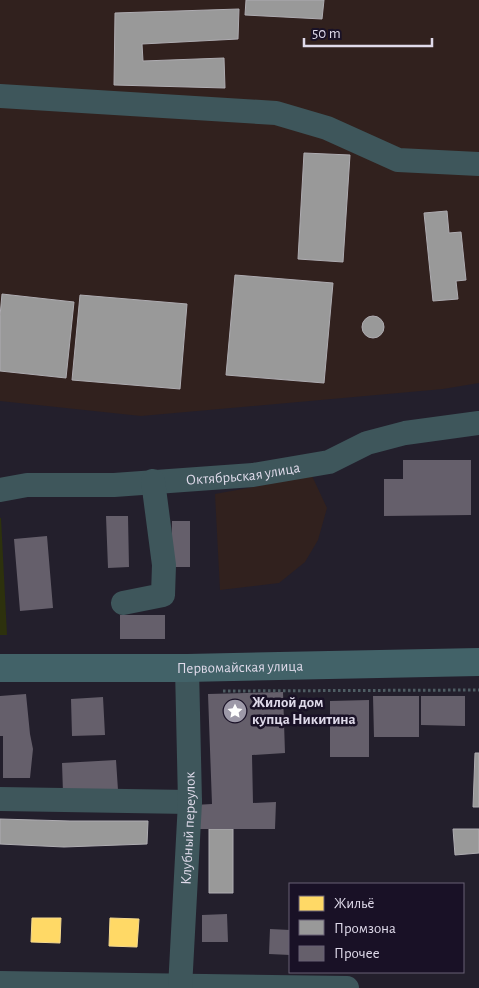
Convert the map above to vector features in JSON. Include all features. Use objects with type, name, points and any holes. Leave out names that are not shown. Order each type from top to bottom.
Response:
[{"type":"main road","name":"Первомайская улица","points":[[0,668],[187,668],[479,662]]},
{"type":"street","points":[[0,96],[276,112],[326,128],[398,160],[479,164]]},
{"type":"street","name":"Октябрьская улица","points":[[0,490],[27,485],[114,484],[253,475],[329,462],[367,444],[405,433],[479,423]]},
{"type":"street","points":[[123,603],[163,595],[164,566],[153,482]]},
{"type":"street","name":"Клубный переулок","points":[[180,987],[190,802],[187,668]]},
{"type":"street","points":[[0,799],[190,802]]},
{"type":"street","points":[[0,983],[347,988]]},
{"type":"shaded area","points":[[0,0],[479,0],[479,383],[443,389],[141,416],[0,401]]},
{"type":"shaded area","points":[[312,476],[327,508],[318,540],[305,562],[279,583],[220,590],[215,494]]},
{"type":"green space","points":[[1,518],[7,635],[0,635]]},
{"type":"building: Жильё","points":[[32,918],[61,918],[60,943],[31,942]]},
{"type":"building: Жильё","points":[[110,918],[139,919],[137,947],[109,946]]},
{"type":"building: Промзона","points":[[246,0],[324,0],[322,19],[245,15]]},
{"type":"building: Промзона","points":[[239,9],[238,39],[142,44],[143,61],[224,58],[225,88],[114,85],[115,13]]},
{"type":"building: Промзона","points":[[304,153],[350,155],[343,262],[298,259]]},
{"type":"building: Промзона","points":[[447,211],[449,233],[461,232],[466,280],[456,281],[458,299],[433,301],[424,213]]},
{"type":"building: Промзона","points":[[235,275],[333,283],[324,383],[226,375]]},
{"type":"building: Промзона","points":[[2,294],[74,302],[66,378],[0,371]]},
{"type":"building: Промзона","points":[[80,295],[187,304],[180,389],[72,380]]},
{"type":"building: Промзона","points":[[373,316],[381,319],[384,327],[381,335],[373,338],[365,335],[362,327],[365,319]]},
{"type":"building: Промзона","points":[[475,753],[479,753],[479,807],[473,807]]},
{"type":"building: Промзона","points":[[0,819],[148,821],[147,844],[64,847],[0,844]]},
{"type":"building: Промзона","points":[[209,829],[233,829],[233,893],[209,893]]},
{"type":"building: Промзона","points":[[453,829],[479,829],[479,853],[455,855]]},
{"type":"building: Прочее","points":[[403,460],[471,460],[471,515],[384,516],[384,479],[403,479]]},
{"type":"building: Прочее","points":[[106,516],[128,516],[129,567],[108,568]]},
{"type":"building: Прочее","points":[[172,521],[190,521],[190,567],[171,567]]},
{"type":"building: Прочее","points":[[47,536],[53,608],[20,611],[14,539]]},
{"type":"building: Прочее","points":[[120,615],[165,615],[165,639],[120,639]]},
{"type":"building: Прочее","points":[[283,692],[285,753],[252,755],[253,803],[276,802],[275,829],[195,829],[194,805],[212,804],[208,694]]},
{"type":"building: Прочее","points":[[26,694],[33,749],[30,778],[3,778],[3,736],[0,736],[0,696]]},
{"type":"building: Прочее","points":[[373,696],[419,696],[419,737],[374,737]]},
{"type":"building: Прочее","points":[[421,696],[465,696],[465,726],[421,725]]},
{"type":"building: Прочее","points":[[103,697],[105,735],[72,736],[71,699]]},
{"type":"building: Прочее","points":[[369,700],[369,757],[330,757],[330,701]]},
{"type":"building: Прочее","points":[[116,760],[118,790],[63,793],[62,763]]},
{"type":"building: Прочее","points":[[227,914],[228,942],[202,942],[202,915]]},
{"type":"building: Прочее","points":[[270,929],[289,930],[289,955],[269,954]]},
{"type":"place","name":"Жилой дом купца Никитина","points":[[235,711]]}]
